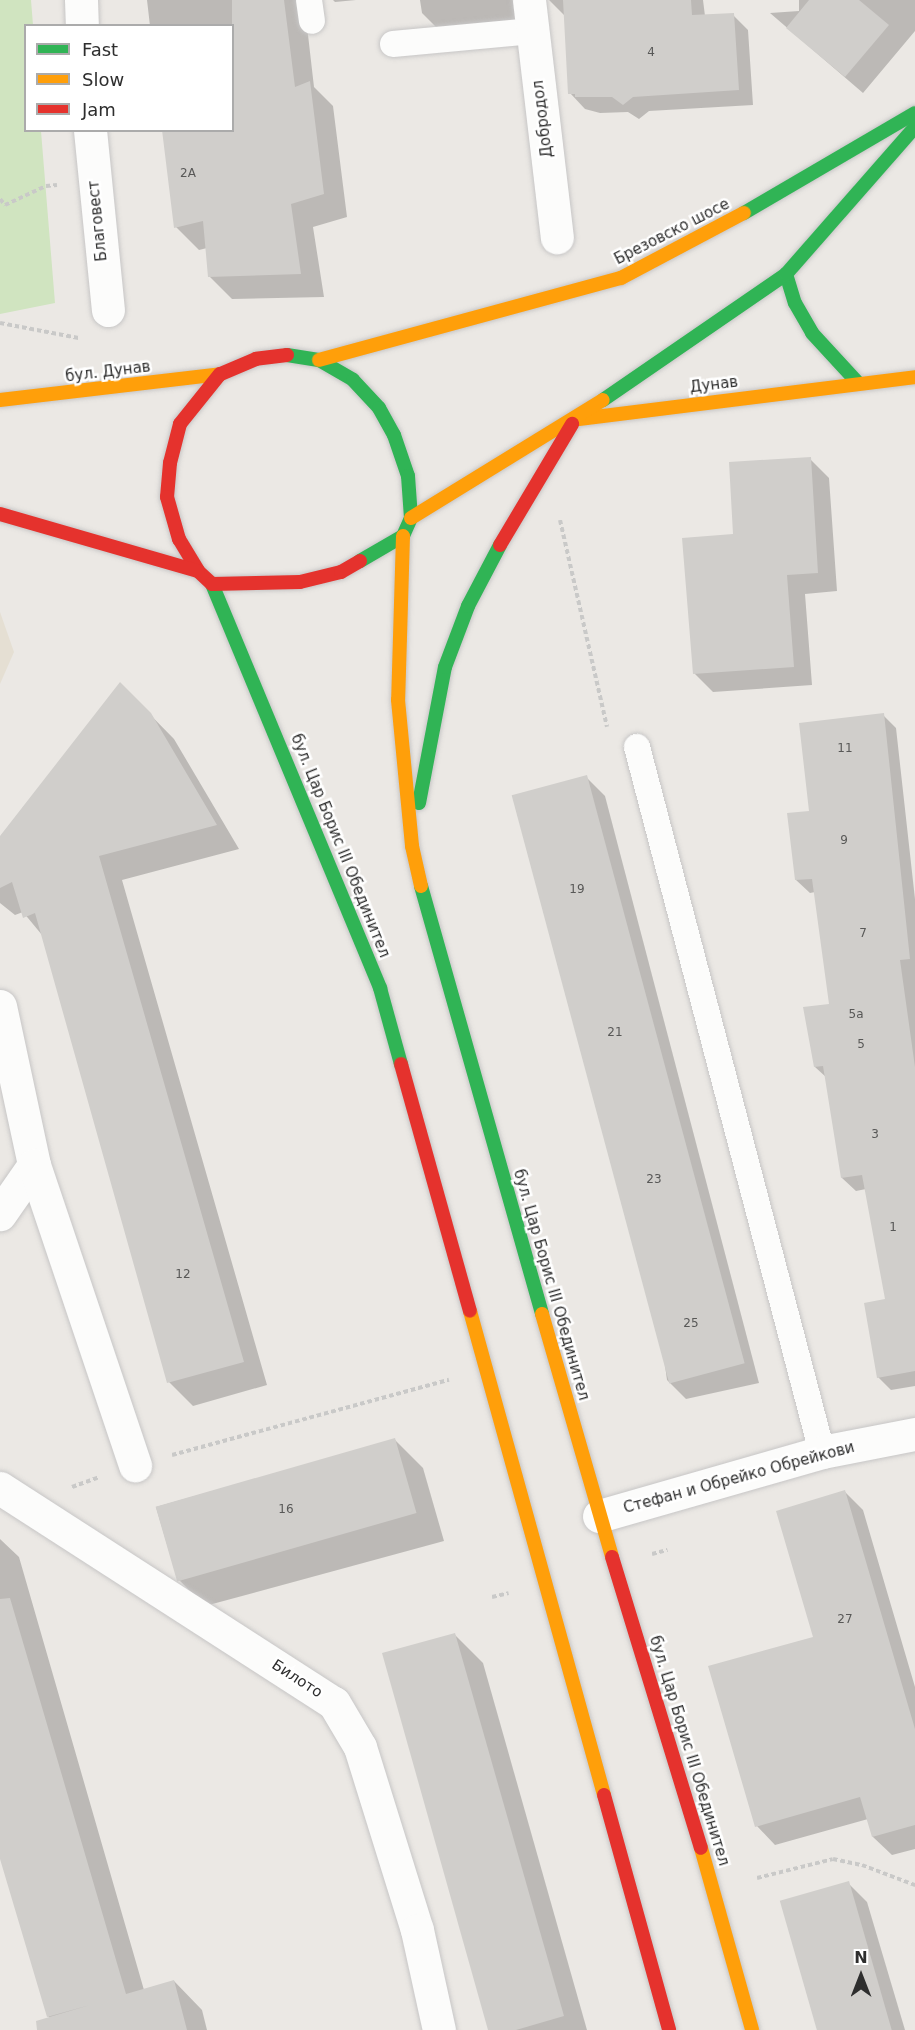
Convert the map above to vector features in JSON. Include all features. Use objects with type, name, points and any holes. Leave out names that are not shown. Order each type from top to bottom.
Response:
[{"type":"main road","name":"Брезовско шосе","points":[[319,360],[621,278],[699,239],[915,113]]},
{"type":"main road","points":[[404,536],[341,572],[300,582],[212,584],[198,571],[179,539],[167,497],[170,463],[180,424],[220,374],[256,359],[287,355],[319,360],[353,380],[379,408],[394,435],[408,476],[411,518],[574,420],[786,274],[915,127]]},
{"type":"main road","points":[[786,274],[795,303],[812,333],[858,383]]},
{"type":"main road","name":"бул. Дунав","points":[[0,400],[220,374]]},
{"type":"main road","name":"Дунав","points":[[574,420],[915,377]]},
{"type":"main road","points":[[412,846],[438,700],[460,627],[489,564],[574,420]]},
{"type":"main road","points":[[0,514],[198,571]]},
{"type":"main road","name":"бул. Цар Борис III Обединител","points":[[411,518],[404,536],[398,700],[412,846],[599,1516],[671,1739],[752,2030]]},
{"type":"main road","name":"бул. Цар Борис III Обединител","points":[[212,584],[380,988],[484,1371],[669,2030]]},
{"type":"street","points":[[81,0],[82,24]]},
{"type":"street","name":"Добродол","points":[[530,16],[557,237]]},
{"type":"street","name":"Благовест","points":[[90,132],[93,181],[108,310]]},
{"type":"street","points":[[0,1006],[34,1165],[135,1465]]},
{"type":"street","points":[[0,1214],[34,1165]]},
{"type":"street","name":"Стефан и Обрейко Обрейкови","points":[[599,1516],[822,1452],[915,1434]]},
{"type":"street","name":"Билото","points":[[0,1488],[334,1704],[360,1747],[417,1930],[439,2030]]},
{"type":"lane","points":[[393,44],[530,16]]},
{"type":"lane","points":[[637,747],[822,1452]]},
{"type":"path","points":[[0,199],[2,207],[46,186],[93,181]]},
{"type":"path","points":[[0,323],[90,340]]},
{"type":"path","points":[[559,512],[613,753],[637,747]]},
{"type":"path","points":[[135,1465],[484,1371]]},
{"type":"path","points":[[757,1878],[833,1859],[862,1865],[915,1886]]},
{"type":"shaded area","points":[[0,612],[14,652],[0,684]]},
{"type":"green space","points":[[0,0],[31,0],[33,24],[24,24],[24,132],[41,132],[55,303],[0,314]]},
{"type":"building","points":[[232,0],[284,0],[295,87],[310,81],[324,194],[291,204],[301,274],[208,277],[203,221],[174,228],[162,132],[234,132],[234,24],[232,24]]},
{"type":"building","points":[[563,0],[691,0],[692,15],[734,13],[739,90],[633,97],[623,105],[612,97],[575,97],[575,94],[568,94]]},
{"type":"building","points":[[809,0],[859,0],[889,25],[845,77],[786,28]]},
{"type":"building","points":[[811,457],[818,573],[787,575],[794,667],[693,674],[682,538],[733,534],[729,462]]},
{"type":"building","points":[[120,682],[151,713],[217,825],[99,856],[244,1362],[167,1383],[35,913],[23,918],[12,882],[0,888],[0,836]]},
{"type":"building","points":[[884,713],[910,959],[900,960],[915,1067],[915,1371],[877,1378],[864,1303],[885,1299],[862,1175],[841,1178],[823,1066],[814,1067],[803,1007],[829,1004],[812,879],[795,880],[787,813],[809,811],[799,723]]},
{"type":"building","points":[[587,775],[745,1363],[669,1383],[512,795]]},
{"type":"building","points":[[395,1438],[416,1513],[177,1582],[156,1507]]},
{"type":"building","points":[[845,1490],[915,1729],[915,1825],[872,1837],[860,1797],[755,1827],[708,1666],[813,1637],[776,1511]]},
{"type":"building","points":[[10,1598],[126,1994],[174,1980],[187,2030],[37,2030],[36,2021],[90,2005],[47,2017],[0,1859],[0,1599]]},
{"type":"building","points":[[455,1633],[564,2016],[516,2030],[488,2030],[382,1653]]},
{"type":"building","points":[[849,1881],[892,2030],[817,2030],[780,1901]]},
{"type":"traffic: fast","points":[[744,213],[915,113]]},
{"type":"traffic: fast","points":[[603,400],[786,274],[915,127]]},
{"type":"traffic: fast","points":[[786,274],[795,303],[812,333],[858,383]]},
{"type":"traffic: fast","points":[[287,355],[319,360],[353,380],[379,408],[394,435],[408,476],[411,518],[403,536],[360,561]]},
{"type":"traffic: fast","points":[[419,803],[445,667],[468,606],[500,545]]},
{"type":"traffic: fast","points":[[212,584],[380,988],[401,1064]]},
{"type":"traffic: fast","points":[[421,886],[542,1314]]},
{"type":"traffic: slow","points":[[319,360],[621,278],[744,213]]},
{"type":"traffic: slow","points":[[0,400],[220,374]]},
{"type":"traffic: slow","points":[[579,419],[915,377]]},
{"type":"traffic: slow","points":[[411,518],[603,400]]},
{"type":"traffic: slow","points":[[403,536],[398,700],[412,846],[421,886]]},
{"type":"traffic: slow","points":[[470,1311],[604,1795]]},
{"type":"traffic: slow","points":[[542,1314],[612,1557]]},
{"type":"traffic: slow","points":[[701,1848],[752,2030]]},
{"type":"traffic: jam","points":[[287,355],[256,359],[220,374],[180,424],[170,463],[167,497],[179,539],[198,571],[212,584],[300,582],[341,572],[360,561]]},
{"type":"traffic: jam","points":[[500,545],[572,424]]},
{"type":"traffic: jam","points":[[0,514],[198,571]]},
{"type":"traffic: jam","points":[[401,1064],[470,1311]]},
{"type":"traffic: jam","points":[[612,1557],[701,1848]]},
{"type":"traffic: jam","points":[[604,1795],[669,2030]]}]
